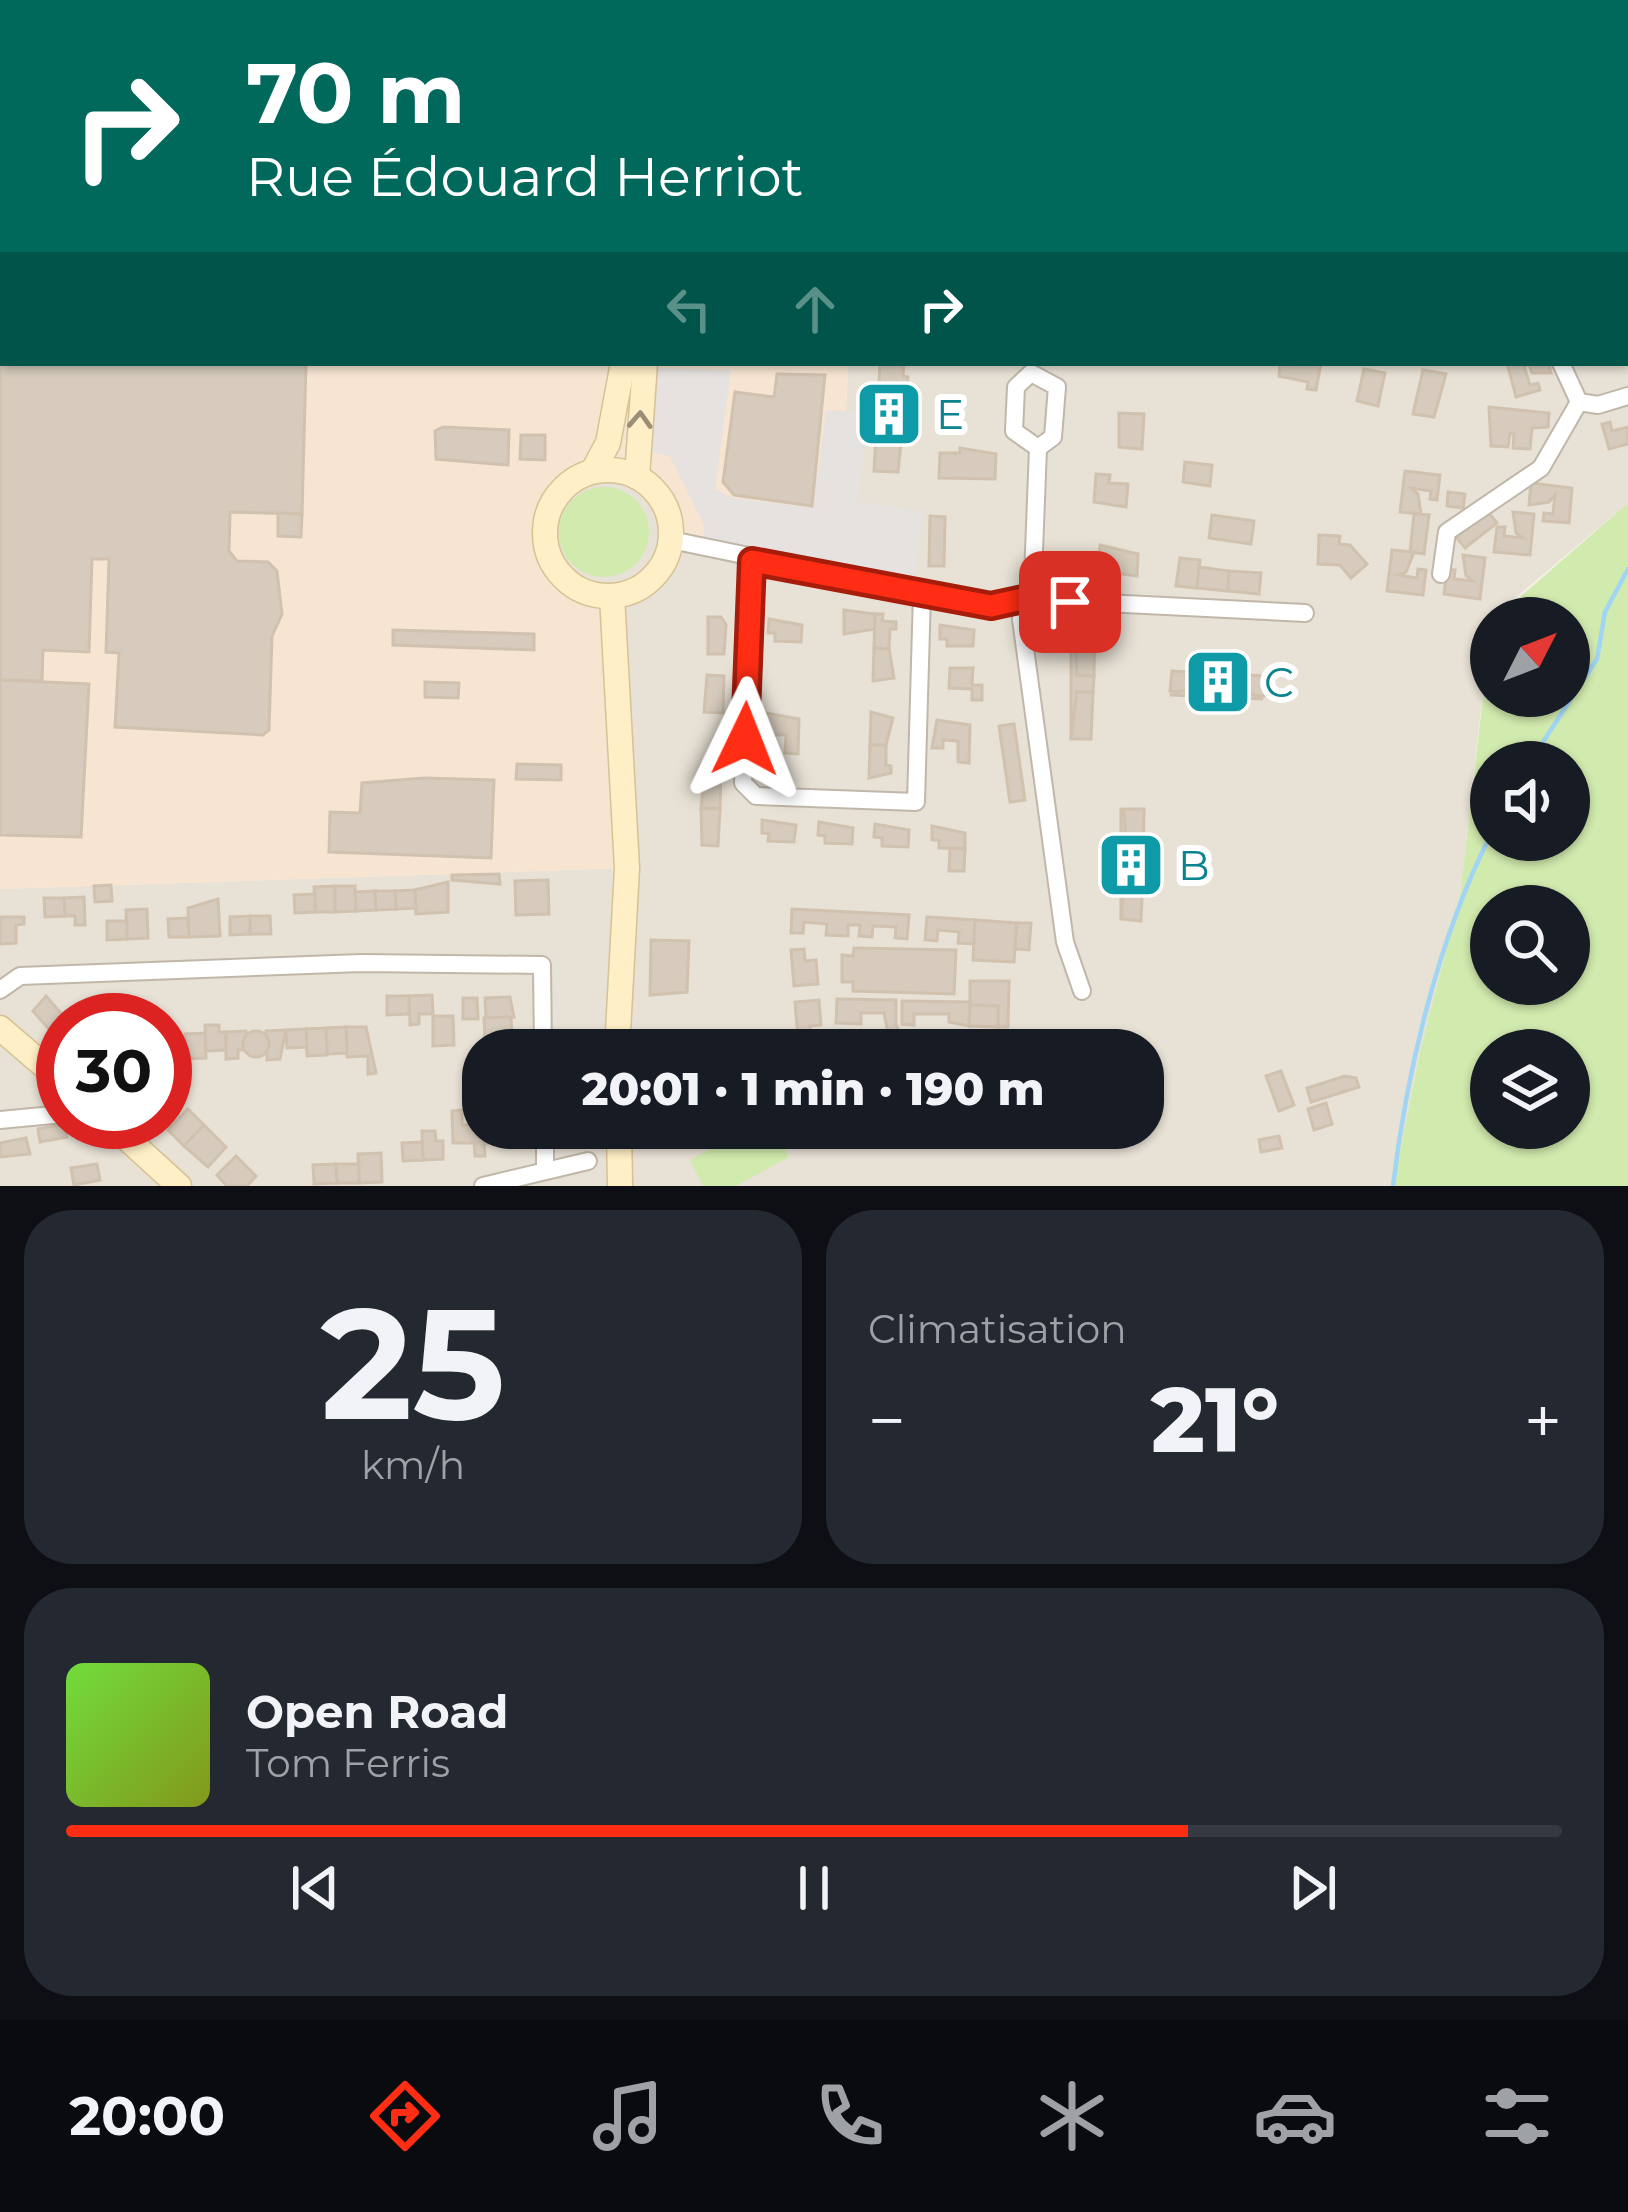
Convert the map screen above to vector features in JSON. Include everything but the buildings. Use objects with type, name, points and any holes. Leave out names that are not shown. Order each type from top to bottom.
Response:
[{"type":"main road","points":[[593,472],[637,477],[663,501],[670,540],[666,558],[644,585],[612,596],[571,584],[546,546],[551,506],[562,489],[593,472],[608,443],[621,366]]},
{"type":"main road","points":[[637,477],[645,366]]},
{"type":"main road","points":[[612,596],[627,868],[618,1029]]},
{"type":"main road","points":[[0,1028],[36,1059]]},
{"type":"main road","points":[[139,1149],[179,1186]]},
{"type":"main road","points":[[619,1149],[620,1186]]},
{"type":"street","points":[[1563,366],[1579,402]]},
{"type":"street","points":[[1031,368],[1057,387],[1053,437],[1038,448],[1014,431],[1016,387],[1031,368]]},
{"type":"street","points":[[1579,402],[1598,405],[1628,396]]},
{"type":"street","points":[[1441,574],[1447,532],[1541,468],[1579,402]]},
{"type":"street","points":[[1038,448],[1033,577],[1023,599],[1024,639],[1065,942],[1082,991]]},
{"type":"street","points":[[670,540],[752,561],[991,606],[1023,599],[1305,613]]},
{"type":"street","points":[[752,561],[743,783],[756,796],[916,802],[922,594]]},
{"type":"street","points":[[0,989],[20,976],[361,963],[542,965],[543,1029]]},
{"type":"street","points":[[0,1120],[36,1117]]},
{"type":"street","points":[[544,1149],[545,1170]]},
{"type":"street","points":[[483,1186],[588,1162]]},
{"type":"shaded area","points":[[0,366],[848,366],[840,579],[671,540],[669,518],[652,488],[637,477],[578,477],[551,506],[546,546],[559,573],[585,592],[612,596],[627,868],[0,889]]},
{"type":"shaded area","points":[[848,366],[1628,366],[1628,503],[1516,597],[1470,597],[1470,717],[1480,717],[1477,741],[1470,741],[1470,806],[1460,896],[1421,1048],[1393,1186],[0,1186],[0,889],[627,868],[611,596],[571,584],[546,546],[551,506],[578,477],[637,477],[652,488],[671,529],[839,579]]},
{"type":"shaded area","points":[[644,368],[731,370],[715,489],[734,498],[813,508],[826,410],[868,413],[858,502],[924,511],[915,575],[853,566],[850,577],[702,545],[705,527],[670,456],[633,449]]},
{"type":"green space","points":[[604,487],[621,490],[636,500],[646,515],[646,549],[636,564],[621,574],[604,577],[587,574],[572,564],[562,549],[559,532],[562,515],[572,500],[587,490]]},
{"type":"green space","points":[[1628,503],[1628,1186],[1393,1186],[1421,1048],[1460,896],[1470,809],[1470,861],[1590,861],[1590,741],[1478,741],[1481,717],[1590,717],[1590,597],[1520,597]]},
{"type":"green space","points":[[710,1149],[785,1149],[789,1157],[736,1186],[703,1186],[690,1160]]},
{"type":"waterway","points":[[1544,741],[1597,659],[1605,612],[1628,569]]},
{"type":"waterway","points":[[1393,1186],[1427,1005],[1478,861]]},
{"type":"place","name":"E","points":[[889,414]]},
{"type":"place","name":"C","points":[[1218,682]]},
{"type":"place","name":"B","points":[[1131,865]]},
{"type":"route","points":[[745,739],[752,561],[991,606],[1023,599],[1070,602]]}]
